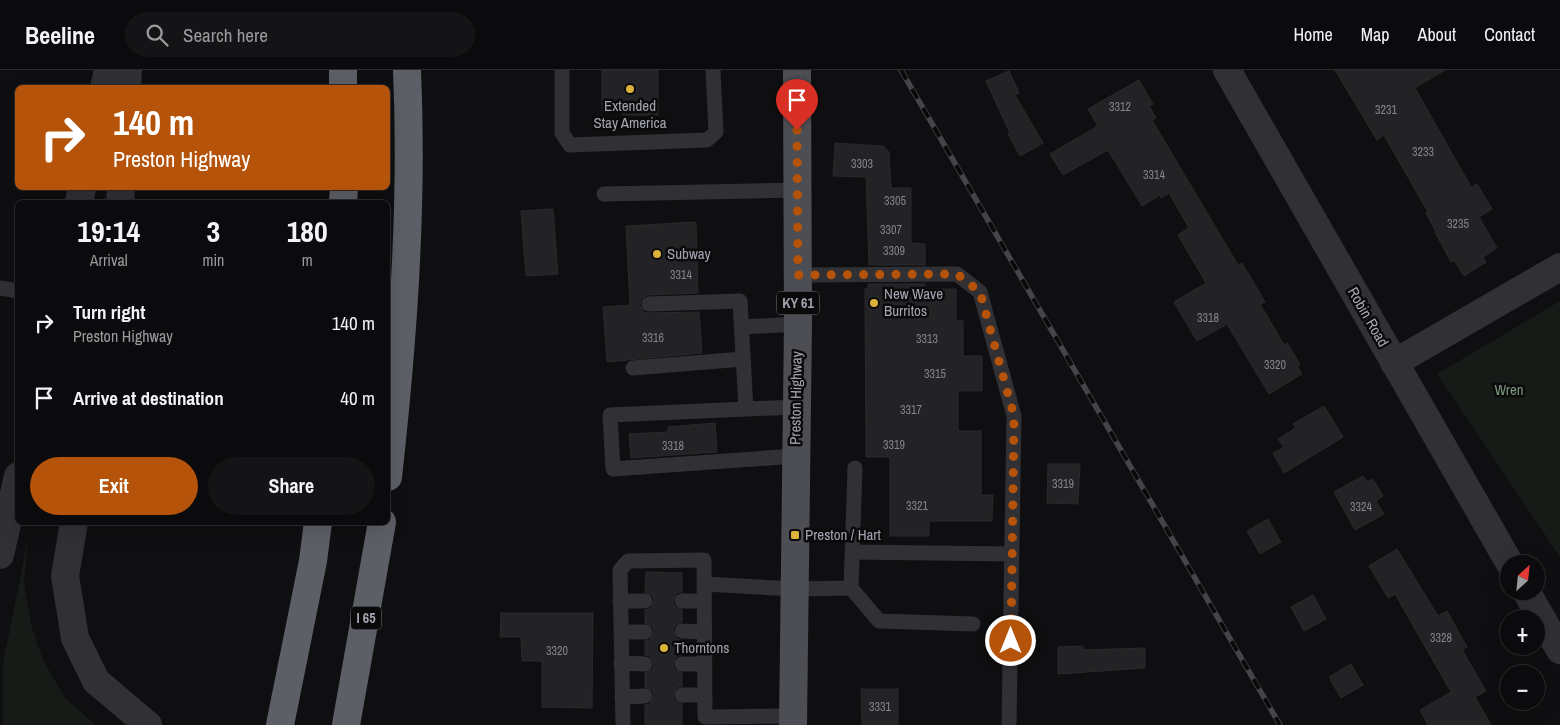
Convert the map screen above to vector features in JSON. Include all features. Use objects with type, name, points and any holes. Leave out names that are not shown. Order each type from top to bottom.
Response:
[{"type":"highway","points":[[343,70],[343,85]]},
{"type":"highway","points":[[390,459],[397,394],[407,254],[409,113],[407,70]]},
{"type":"highway","points":[[280,725],[313,561],[318,525]]},
{"type":"highway","name":"I 65","points":[[347,719],[381,525]]},
{"type":"main road","name":"Preston Highway","points":[[793,720],[795,407],[798,324],[797,70]]},
{"type":"street","points":[[105,85],[108,70]]},
{"type":"street","points":[[127,85],[128,70]]},
{"type":"street","name":"Robin Road","points":[[1227,70],[1505,555]]},
{"type":"street","points":[[1394,363],[1560,268]]},
{"type":"street","points":[[0,555],[15,489]]},
{"type":"street","points":[[74,525],[65,576],[75,638],[96,681],[148,725]]},
{"type":"street","points":[[1531,600],[1560,650]]},
{"type":"lane","points":[[562,70],[562,133],[570,145],[707,140],[716,132],[713,70]]},
{"type":"lane","points":[[604,194],[797,190]]},
{"type":"lane","points":[[798,275],[957,274],[980,292],[1014,416],[1009,725]]},
{"type":"lane","points":[[0,288],[15,290]]},
{"type":"lane","points":[[649,304],[740,301],[746,409]]},
{"type":"lane","points":[[742,326],[798,324]]},
{"type":"lane","points":[[632,368],[743,359]]},
{"type":"lane","points":[[795,407],[610,415],[613,469],[795,456]]},
{"type":"lane","points":[[855,468],[851,588],[880,621],[973,624]]},
{"type":"lane","points":[[852,552],[1012,554]]},
{"type":"lane","points":[[623,725],[620,570],[628,561],[704,560],[705,721],[793,720]]},
{"type":"lane","points":[[704,584],[794,589],[851,588]]},
{"type":"lane","points":[[620,601],[645,601]]},
{"type":"lane","points":[[682,601],[704,601]]},
{"type":"lane","points":[[682,631],[704,632]]},
{"type":"lane","points":[[621,632],[645,632]]},
{"type":"lane","points":[[621,663],[645,664]]},
{"type":"lane","points":[[682,664],[705,664]]},
{"type":"lane","points":[[682,695],[705,695]]},
{"type":"lane","points":[[622,697],[645,696]]},
{"type":"green space","name":"Wren","points":[[1560,301],[1560,557],[1437,374]]},
{"type":"green space","points":[[28,540],[24,583],[31,625],[43,660],[65,698],[96,725],[3,725],[3,663]]},
{"type":"building","name":"Extended Stay America","points":[[602,70],[658,70],[658,115],[623,115],[622,111],[602,111]]},
{"type":"building","points":[[1335,70],[1445,70],[1415,88],[1471,187],[1477,184],[1492,209],[1479,217],[1497,248],[1483,257],[1486,262],[1464,276],[1454,260],[1451,262],[1426,213],[1428,212],[1384,135],[1377,140]]},
{"type":"building","points":[[1009,71],[1019,93],[1015,95],[1043,143],[1020,156],[1008,134],[1010,133],[986,81]]},
{"type":"building","points":[[1139,80],[1153,104],[1149,106],[1156,118],[1152,120],[1238,265],[1242,263],[1265,302],[1260,304],[1284,345],[1287,343],[1300,364],[1297,366],[1302,374],[1269,394],[1227,324],[1197,341],[1174,302],[1206,283],[1178,235],[1189,228],[1169,193],[1161,198],[1160,195],[1142,206],[1108,150],[1063,175],[1050,154],[1098,126],[1088,109]]},
{"type":"building","points":[[835,143],[883,146],[889,152],[891,188],[911,188],[911,243],[925,244],[925,265],[869,265],[866,177],[833,176]]},
{"type":"building","points":[[553,209],[558,274],[526,276],[521,211]]},
{"type":"building","points":[[696,222],[698,293],[648,295],[641,299],[640,305],[644,312],[649,313],[699,312],[702,353],[607,362],[603,307],[630,305],[626,226]]},
{"type":"building","points":[[868,284],[925,284],[925,289],[956,289],[956,321],[963,321],[963,356],[982,356],[982,391],[958,391],[958,431],[981,431],[981,495],[993,495],[992,521],[929,521],[929,536],[890,536],[890,457],[866,457],[865,289],[868,289]]},
{"type":"building","points":[[1324,406],[1343,437],[1284,473],[1273,453],[1284,447],[1278,439],[1296,428],[1293,424]]},
{"type":"building","points":[[715,423],[717,452],[631,458],[629,434],[668,432],[668,427]]},
{"type":"building","points":[[1048,464],[1080,464],[1078,504],[1047,503]]},
{"type":"building","points":[[1363,476],[1367,482],[1373,479],[1383,496],[1376,501],[1384,514],[1355,530],[1334,492]]},
{"type":"building","points":[[1268,519],[1281,542],[1260,554],[1247,531]]},
{"type":"building","points":[[1397,549],[1438,616],[1447,611],[1467,647],[1462,650],[1486,691],[1475,697],[1491,725],[1428,725],[1420,710],[1451,692],[1395,594],[1388,598],[1369,566]]},
{"type":"building","name":"Thorntons","points":[[646,572],[682,573],[682,592],[677,593],[673,601],[674,606],[682,610],[682,622],[674,626],[673,631],[677,639],[682,640],[682,655],[677,656],[673,664],[674,669],[682,673],[682,686],[677,687],[673,695],[674,700],[682,704],[682,725],[645,725],[645,705],[650,704],[654,696],[653,691],[645,687],[645,673],[653,669],[654,664],[650,656],[645,655],[645,641],[650,640],[654,632],[653,627],[645,623],[645,610],[650,609],[654,601],[653,596],[645,592]]},
{"type":"building","points":[[1313,595],[1326,619],[1304,631],[1291,607]]},
{"type":"building","points":[[501,613],[593,613],[592,708],[542,707],[542,661],[522,661],[521,637],[500,637]]},
{"type":"building","points":[[1083,646],[1083,650],[1145,648],[1145,668],[1058,674],[1058,647]]},
{"type":"building","points":[[1351,664],[1363,685],[1341,698],[1329,677]]},
{"type":"building","points":[[861,689],[898,689],[898,725],[862,725]]},
{"type":"railway","points":[[901,70],[1280,725]]},
{"type":"place","name":"Extended Stay America","points":[[630,89]]},
{"type":"place","name":"Subway","points":[[657,254]]},
{"type":"place","name":"New Wave Burritos","points":[[874,303]]},
{"type":"place","name":"Preston / Hart","points":[[795,535]]},
{"type":"place","name":"Thorntons","points":[[664,648]]},
{"type":"route","points":[[797,130],[798,275],[957,274],[980,292],[1014,416],[1011,641]]}]
